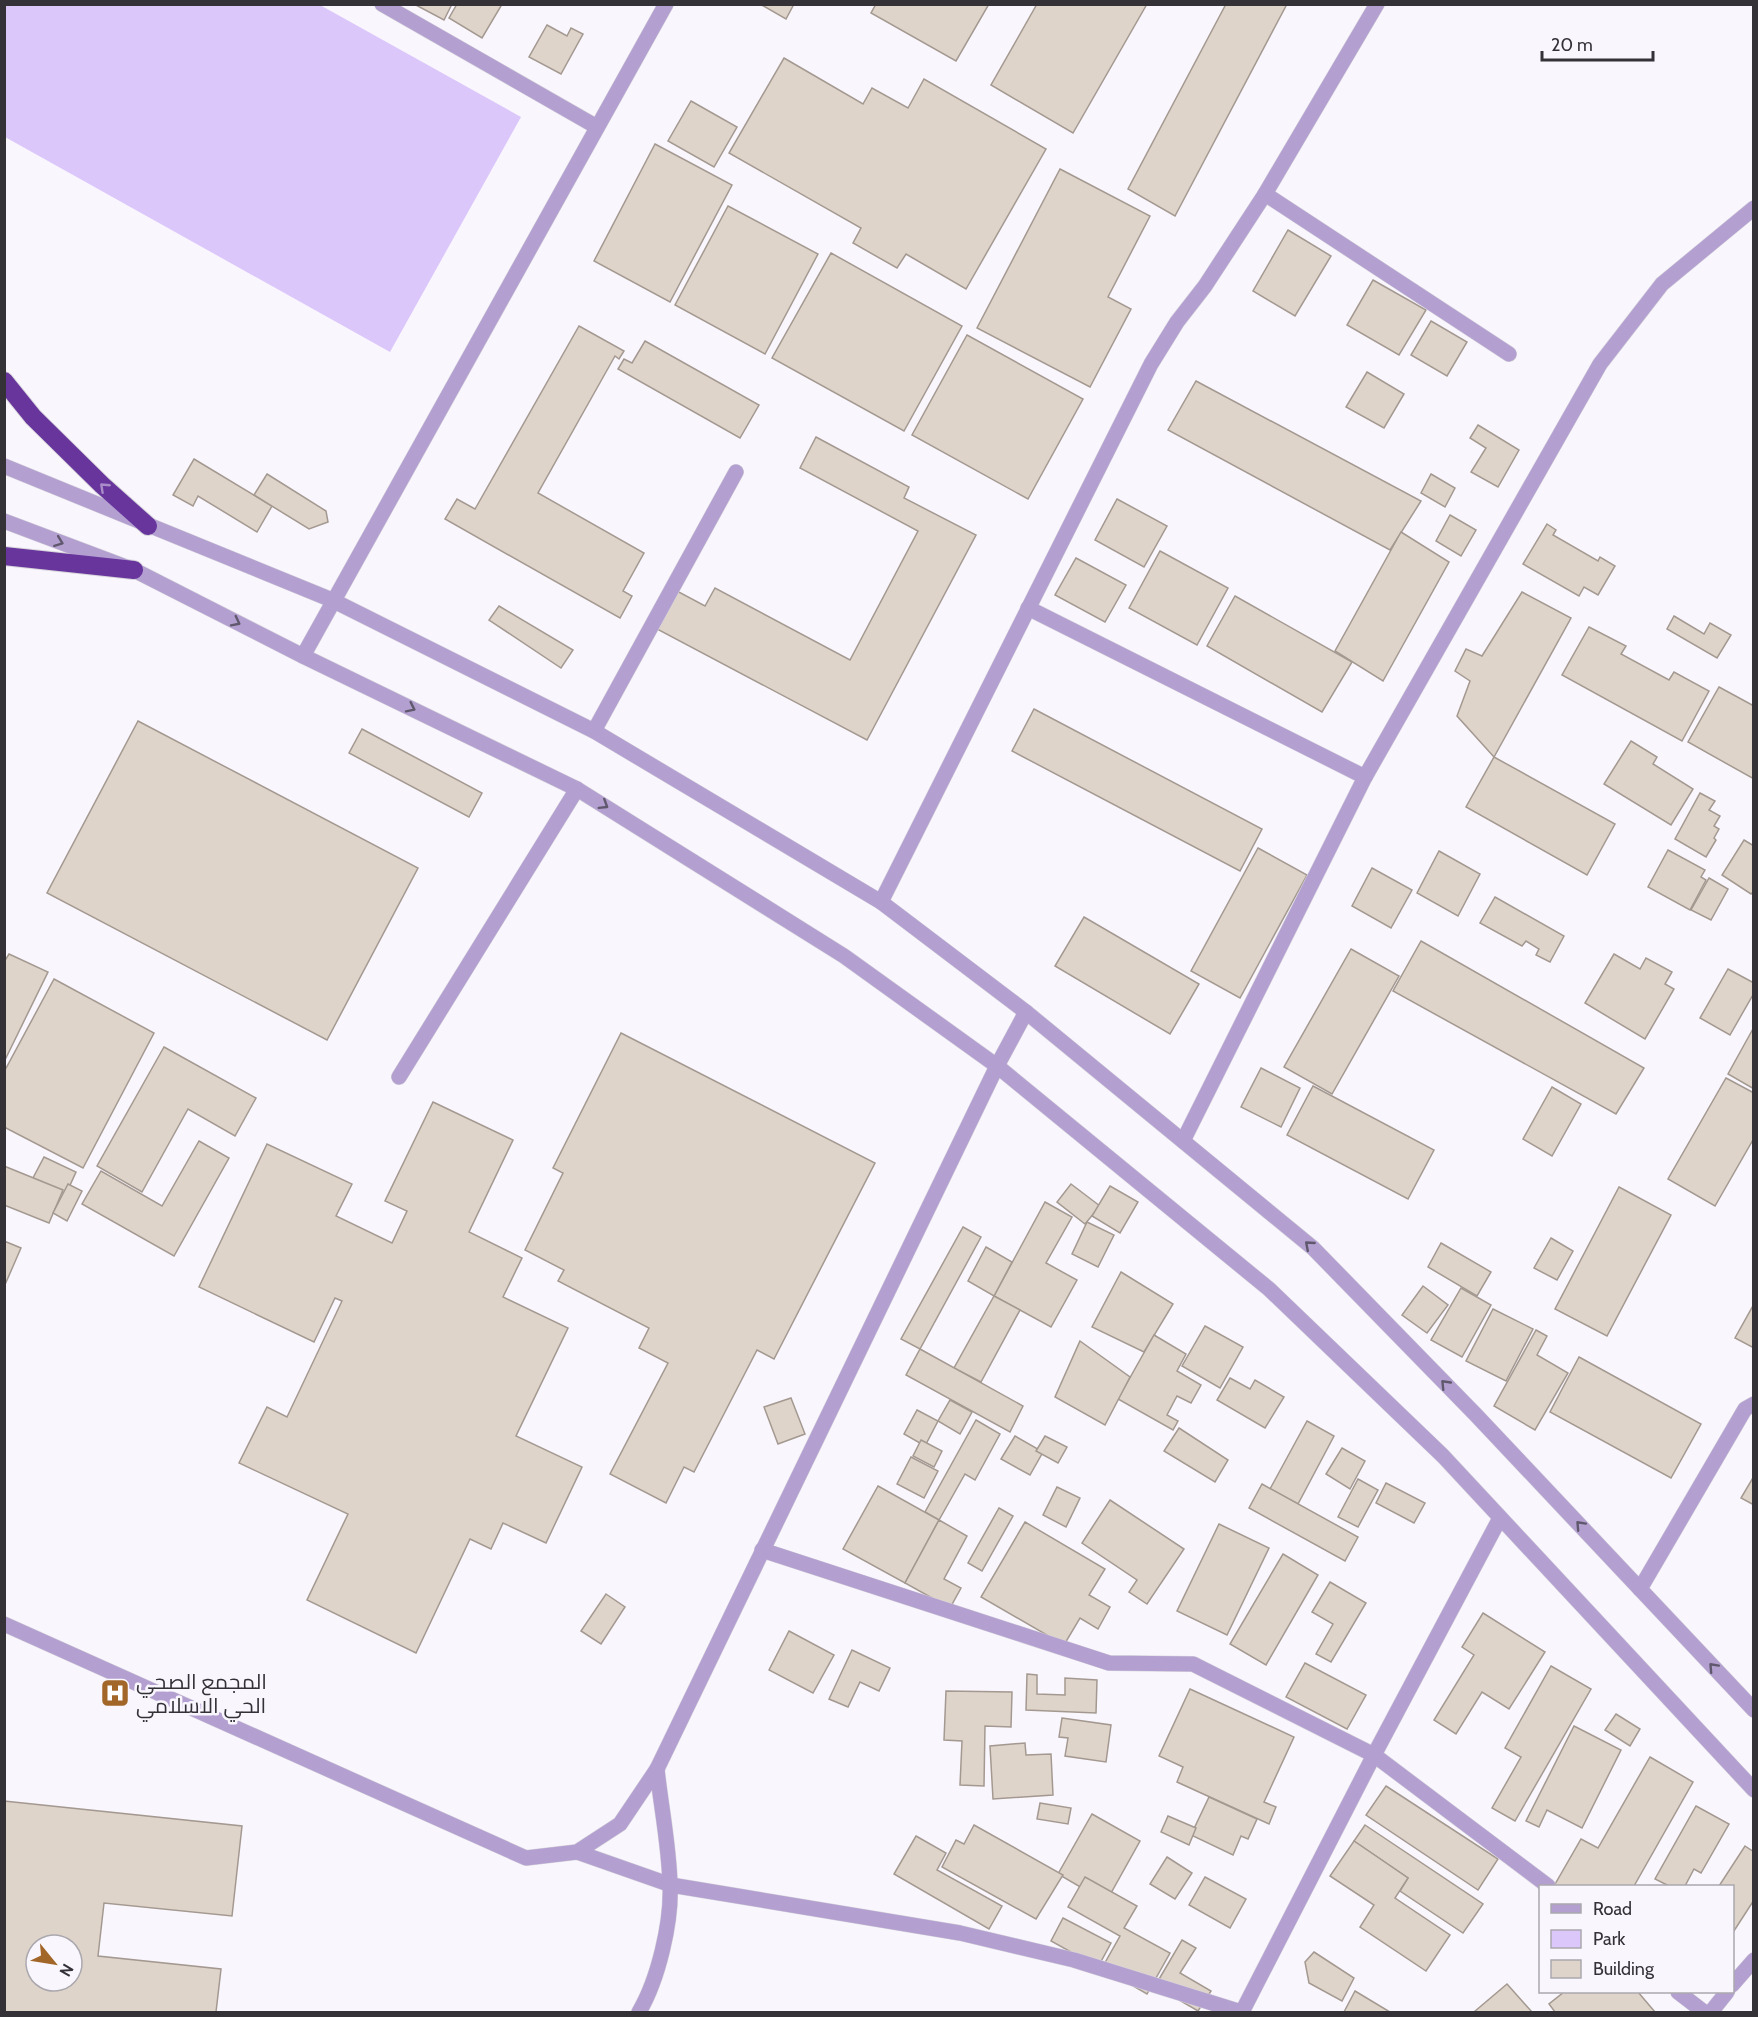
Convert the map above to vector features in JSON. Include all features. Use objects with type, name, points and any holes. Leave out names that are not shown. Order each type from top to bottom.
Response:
[{"type":"highway","points":[[4,381],[33,417],[102,485],[148,526]]},
{"type":"highway","points":[[4,556],[134,570]]},
{"type":"street","points":[[382,4],[597,127]]},
{"type":"street","points":[[303,656],[332,600],[666,4]]},
{"type":"street","points":[[881,902],[1151,364],[1265,194],[1377,4]]},
{"type":"street","points":[[1265,194],[1509,354]]},
{"type":"street","points":[[1183,1141],[1365,777],[1600,364],[1662,284],[1754,207]]},
{"type":"street","points":[[4,466],[332,600],[594,731],[881,902],[1026,1012],[1312,1248],[1476,1415],[1754,1710]]},
{"type":"street","points":[[594,731],[736,472]]},
{"type":"street","points":[[4,521],[134,570],[303,656],[577,789],[844,956],[997,1066],[1269,1289],[1443,1456],[1754,1790]]},
{"type":"street","points":[[1028,608],[1365,777]]},
{"type":"street","points":[[399,1077],[577,789]]},
{"type":"street","points":[[578,1852],[620,1824],[657,1769],[997,1066],[1026,1012]]},
{"type":"street","points":[[1640,1589],[1745,1409],[1754,1404]]},
{"type":"street","points":[[4,1624],[526,1858],[578,1852],[670,1885],[960,1933],[1074,1960],[1242,2013],[1374,1755],[1500,1518]]},
{"type":"street","points":[[762,1550],[1109,1663],[1193,1664],[1374,1755],[1545,1885]]},
{"type":"street","points":[[639,2013],[648,1997],[665,1942],[670,1885],[657,1769]]},
{"type":"street","points":[[1734,1983],[1754,1960]]},
{"type":"street","points":[[1679,1993],[1704,2013]]},
{"type":"street","points":[[1711,2013],[1726,1993]]},
{"type":"green space","points":[[5,4],[320,5],[521,117],[390,352],[5,137]]},
{"type":"building","points":[[414,4],[452,4],[444,20]]},
{"type":"building","points":[[457,4],[498,4],[501,6],[482,38],[449,18]]},
{"type":"building","points":[[760,4],[794,4],[786,19]]},
{"type":"building","points":[[876,4],[989,4],[956,61],[871,13]]},
{"type":"building","points":[[1037,4],[1147,4],[1073,133],[991,85]]},
{"type":"building","points":[[1226,4],[1287,4],[1175,216],[1128,189]]},
{"type":"building","points":[[547,25],[567,36],[571,28],[583,34],[561,74],[529,57]]},
{"type":"building","points":[[784,58],[863,104],[872,88],[908,108],[924,79],[1046,149],[966,289],[906,254],[897,268],[853,243],[861,228],[729,153]]},
{"type":"building","points":[[691,101],[737,127],[714,167],[668,141]]},
{"type":"building","points":[[655,144],[732,185],[670,302],[594,261]]},
{"type":"building","points":[[1060,169],[1150,216],[1108,297],[1131,309],[1090,387],[977,328]]},
{"type":"building","points":[[728,206],[818,254],[765,354],[675,305]]},
{"type":"building","points":[[1288,230],[1331,256],[1295,316],[1253,291]]},
{"type":"building","points":[[831,253],[962,326],[904,431],[772,358]]},
{"type":"building","points":[[1373,280],[1426,310],[1399,355],[1347,325]]},
{"type":"building","points":[[1431,321],[1467,342],[1447,376],[1411,355]]},
{"type":"building","points":[[579,326],[624,351],[619,359],[615,356],[538,493],[644,553],[623,591],[632,596],[620,618],[445,519],[457,499],[475,509]]},
{"type":"building","points":[[967,335],[1083,399],[1028,499],[912,435]]},
{"type":"building","points":[[645,341],[759,405],[740,438],[618,369],[624,359],[632,363]]},
{"type":"building","points":[[1367,372],[1404,394],[1384,428],[1346,407]]},
{"type":"building","points":[[1196,381],[1421,501],[1390,550],[1168,430]]},
{"type":"building","points":[[1478,425],[1519,450],[1498,487],[1471,472],[1486,448],[1470,438]]},
{"type":"building","points":[[816,437],[909,487],[904,498],[976,535],[867,740],[657,629],[677,591],[705,606],[715,588],[850,660],[918,531],[800,468]]},
{"type":"building","points":[[194,459],[272,506],[257,532],[198,496],[193,506],[173,495]]},
{"type":"building","points":[[267,474],[326,511],[328,522],[309,529],[254,495]]},
{"type":"building","points":[[1431,474],[1455,488],[1445,507],[1421,493]]},
{"type":"building","points":[[1117,499],[1167,526],[1144,567],[1095,540]]},
{"type":"building","points":[[1450,515],[1476,530],[1461,556],[1436,541]]},
{"type":"building","points":[[1547,524],[1556,530],[1553,535],[1598,561],[1600,557],[1615,566],[1598,595],[1584,587],[1579,596],[1523,564]]},
{"type":"building","points":[[1401,532],[1449,562],[1383,681],[1335,651]]},
{"type":"building","points":[[1160,551],[1228,588],[1197,645],[1129,608]]},
{"type":"building","points":[[1076,558],[1126,585],[1105,622],[1055,595]]},
{"type":"building","points":[[1522,592],[1571,618],[1494,757],[1457,716],[1470,681],[1455,671],[1466,649],[1482,656]]},
{"type":"building","points":[[1235,596],[1352,662],[1322,712],[1207,646]]},
{"type":"building","points":[[499,606],[573,650],[561,668],[489,620]]},
{"type":"building","points":[[1674,616],[1704,634],[1710,623],[1731,635],[1717,658],[1667,629]]},
{"type":"building","points":[[1589,627],[1626,646],[1621,654],[1669,680],[1674,672],[1709,691],[1682,741],[1562,675]]},
{"type":"building","points":[[1719,687],[1754,706],[1754,779],[1688,742]]},
{"type":"building","points":[[1034,709],[1262,829],[1240,871],[1012,751]]},
{"type":"building","points":[[138,721],[418,868],[327,1040],[47,893]]},
{"type":"building","points":[[362,729],[482,793],[469,817],[349,753]]},
{"type":"building","points":[[1631,741],[1657,757],[1653,764],[1693,789],[1671,825],[1604,784]]},
{"type":"building","points":[[1494,757],[1615,824],[1587,875],[1466,807]]},
{"type":"building","points":[[1700,793],[1715,801],[1709,810],[1720,816],[1714,826],[1719,829],[1714,838],[1716,840],[1706,857],[1675,839]]},
{"type":"building","points":[[1744,840],[1754,846],[1754,891],[1751,894],[1722,875]]},
{"type":"building","points":[[1258,848],[1307,875],[1240,998],[1191,971]]},
{"type":"building","points":[[1668,850],[1705,870],[1701,877],[1706,880],[1690,910],[1648,887]]},
{"type":"building","points":[[1439,851],[1480,874],[1458,916],[1417,893]]},
{"type":"building","points":[[1372,868],[1412,890],[1391,928],[1352,906]]},
{"type":"building","points":[[1709,878],[1728,889],[1711,920],[1691,910]]},
{"type":"building","points":[[1495,897],[1564,936],[1550,962],[1536,955],[1539,949],[1526,941],[1522,946],[1480,923]]},
{"type":"building","points":[[1084,917],[1199,984],[1170,1034],[1055,966]]},
{"type":"building","points":[[1421,941],[1644,1068],[1616,1114],[1393,991]]},
{"type":"building","points":[[1351,949],[1399,976],[1332,1094],[1284,1067]]},
{"type":"building","points":[[9,954],[48,972],[4,1062],[4,962]]},
{"type":"building","points":[[1614,954],[1640,969],[1646,958],[1672,972],[1665,984],[1674,989],[1645,1039],[1585,1003]]},
{"type":"building","points":[[1728,969],[1754,983],[1754,993],[1730,1035],[1700,1018]]},
{"type":"building","points":[[54,979],[154,1033],[83,1168],[4,1127],[4,1072]]},
{"type":"building","points":[[1754,1027],[1754,1089],[1728,1074]]},
{"type":"building","points":[[621,1033],[875,1163],[774,1359],[757,1350],[694,1472],[684,1467],[666,1503],[610,1474],[668,1363],[639,1348],[649,1328],[558,1281],[564,1270],[525,1250],[563,1173],[553,1168]]},
{"type":"building","points":[[164,1047],[256,1098],[235,1136],[188,1109],[142,1192],[97,1166]]},
{"type":"building","points":[[1261,1068],[1300,1088],[1281,1127],[1241,1107]]},
{"type":"building","points":[[1726,1078],[1754,1093],[1754,1138],[1715,1206],[1668,1179]]},
{"type":"building","points":[[1313,1086],[1434,1150],[1408,1199],[1287,1135]]},
{"type":"building","points":[[1552,1087],[1581,1104],[1552,1156],[1523,1139]]},
{"type":"building","points":[[433,1102],[513,1140],[469,1232],[522,1258],[503,1297],[568,1328],[516,1436],[582,1467],[546,1543],[503,1523],[491,1549],[470,1539],[416,1653],[307,1600],[348,1514],[239,1463],[267,1407],[287,1417],[342,1301],[335,1298],[314,1342],[199,1287],[267,1144],[352,1184],[336,1216],[392,1243],[407,1211],[385,1201]]},
{"type":"building","points":[[199,1141],[229,1158],[174,1256],[82,1204],[101,1171],[162,1206]]},
{"type":"building","points":[[44,1157],[76,1172],[66,1194],[33,1178]]},
{"type":"building","points":[[4,1166],[63,1190],[49,1223],[4,1205]]},
{"type":"building","points":[[68,1184],[82,1191],[67,1221],[53,1213]]},
{"type":"building","points":[[1071,1184],[1100,1206],[1085,1224],[1057,1202]]},
{"type":"building","points":[[1110,1186],[1138,1202],[1120,1233],[1092,1216]]},
{"type":"building","points":[[1619,1187],[1671,1215],[1607,1336],[1555,1309]]},
{"type":"building","points":[[1045,1202],[1072,1217],[1046,1263],[1077,1280],[1051,1327],[994,1296]]},
{"type":"building","points":[[1087,1222],[1114,1235],[1098,1267],[1072,1254]]},
{"type":"building","points":[[963,1227],[981,1237],[920,1349],[901,1339]]},
{"type":"building","points":[[1551,1238],[1573,1251],[1557,1280],[1534,1268]]},
{"type":"building","points":[[4,1241],[21,1248],[4,1287]]},
{"type":"building","points":[[1441,1243],[1491,1272],[1477,1296],[1428,1267]]},
{"type":"building","points":[[986,1247],[1012,1262],[994,1296],[968,1281]]},
{"type":"building","points":[[1121,1272],[1173,1304],[1144,1352],[1092,1327]]},
{"type":"building","points":[[1423,1286],[1448,1305],[1427,1333],[1402,1315]]},
{"type":"building","points":[[1461,1288],[1491,1305],[1462,1357],[1431,1340]]},
{"type":"building","points":[[994,1296],[1020,1310],[981,1382],[954,1368]]},
{"type":"building","points":[[1754,1304],[1754,1348],[1735,1338]]},
{"type":"building","points":[[1493,1309],[1533,1329],[1506,1381],[1466,1361]]},
{"type":"building","points":[[1205,1326],[1243,1347],[1220,1388],[1182,1366]]},
{"type":"building","points":[[1536,1330],[1547,1336],[1537,1355],[1568,1373],[1535,1430],[1494,1406]]},
{"type":"building","points":[[1154,1335],[1186,1354],[1177,1371],[1201,1385],[1191,1403],[1177,1396],[1167,1415],[1178,1421],[1173,1430],[1118,1399]]},
{"type":"building","points":[[1080,1341],[1130,1377],[1105,1425],[1055,1397]]},
{"type":"building","points":[[920,1349],[1023,1406],[1010,1432],[906,1375]]},
{"type":"building","points":[[1579,1357],[1701,1424],[1671,1478],[1550,1412]]},
{"type":"building","points":[[1230,1378],[1250,1389],[1255,1380],[1284,1397],[1265,1428],[1217,1400]]},
{"type":"building","points":[[791,1398],[805,1434],[778,1444],[764,1407]]},
{"type":"building","points":[[950,1400],[972,1412],[960,1434],[938,1421]]},
{"type":"building","points":[[917,1410],[938,1421],[925,1446],[904,1434]]},
{"type":"building","points":[[976,1420],[1000,1434],[975,1480],[965,1474],[939,1520],[925,1512]]},
{"type":"building","points":[[1307,1421],[1334,1436],[1298,1504],[1270,1489]]},
{"type":"building","points":[[1179,1428],[1228,1460],[1215,1482],[1164,1451]]},
{"type":"building","points":[[1015,1436],[1043,1452],[1030,1475],[1001,1459]]},
{"type":"building","points":[[1045,1436],[1067,1447],[1058,1463],[1036,1451]]},
{"type":"building","points":[[921,1440],[942,1451],[934,1467],[913,1456]]},
{"type":"building","points":[[1342,1448],[1365,1461],[1350,1489],[1326,1474]]},
{"type":"building","points":[[911,1457],[938,1471],[924,1498],[897,1484]]},
{"type":"building","points":[[1754,1476],[1754,1505],[1741,1498]]},
{"type":"building","points":[[1358,1479],[1378,1490],[1358,1527],[1338,1517]]},
{"type":"building","points":[[1386,1483],[1425,1503],[1414,1523],[1376,1503]]},
{"type":"building","points":[[1262,1484],[1358,1537],[1345,1561],[1249,1508]]},
{"type":"building","points":[[878,1486],[939,1520],[905,1583],[843,1549]]},
{"type":"building","points":[[1057,1487],[1080,1498],[1066,1527],[1043,1515]]},
{"type":"building","points":[[1110,1500],[1184,1549],[1147,1604],[1129,1592],[1137,1580],[1082,1543]]},
{"type":"building","points":[[999,1508],[1013,1516],[982,1571],[968,1563]]},
{"type":"building","points":[[939,1520],[967,1536],[944,1579],[961,1588],[950,1608],[905,1583]]},
{"type":"building","points":[[1025,1522],[1105,1569],[1089,1595],[1110,1607],[1098,1629],[1080,1618],[1064,1645],[981,1597]]},
{"type":"building","points":[[1219,1524],[1269,1548],[1227,1635],[1177,1611]]},
{"type":"building","points":[[1283,1554],[1318,1575],[1266,1665],[1230,1644]]},
{"type":"building","points":[[1330,1582],[1366,1603],[1331,1662],[1316,1654],[1333,1624],[1312,1612]]},
{"type":"building","points":[[606,1594],[625,1607],[601,1644],[581,1631]]},
{"type":"building","points":[[1483,1613],[1545,1652],[1509,1709],[1482,1692],[1456,1734],[1434,1720],[1474,1655],[1462,1647]]},
{"type":"building","points":[[789,1631],[834,1655],[813,1693],[769,1670]]},
{"type":"building","points":[[852,1650],[890,1668],[879,1691],[860,1682],[848,1707],[829,1699]]},
{"type":"building","points":[[1305,1663],[1366,1695],[1347,1729],[1286,1697]]},
{"type":"building","points":[[1551,1666],[1591,1689],[1515,1821],[1492,1808],[1521,1757],[1505,1748]]},
{"type":"building","points":[[1027,1674],[1037,1675],[1037,1694],[1065,1695],[1065,1678],[1097,1680],[1096,1713],[1026,1710]]},
{"type":"building","points":[[1190,1689],[1294,1737],[1264,1802],[1276,1807],[1269,1824],[1177,1782],[1183,1767],[1159,1756]]},
{"type":"building","points":[[946,1691],[1012,1692],[1011,1727],[985,1726],[984,1786],[960,1785],[962,1741],[944,1740]]},
{"type":"building","points":[[1616,1714],[1640,1729],[1630,1746],[1605,1730]]},
{"type":"building","points":[[1062,1718],[1111,1725],[1106,1762],[1065,1756],[1068,1738],[1059,1737]]},
{"type":"building","points":[[1574,1726],[1621,1750],[1582,1828],[1547,1810],[1539,1827],[1526,1821]]},
{"type":"building","points":[[1025,1743],[1026,1755],[1051,1754],[1053,1795],[993,1799],[990,1746]]},
{"type":"building","points":[[1650,1757],[1693,1782],[1635,1885],[1555,1885],[1581,1839],[1598,1848]]},
{"type":"building","points":[[1386,1786],[1498,1859],[1478,1890],[1366,1815]]},
{"type":"building","points":[[1209,1797],[1257,1819],[1248,1839],[1241,1836],[1233,1855],[1191,1835]]},
{"type":"building","points":[[4,1801],[242,1826],[232,1916],[104,1903],[98,1956],[221,1969],[216,2012],[4,2012]]},
{"type":"building","points":[[1040,1803],[1071,1808],[1068,1824],[1037,1819]]},
{"type":"building","points":[[1696,1806],[1729,1824],[1701,1873],[1694,1869],[1686,1885],[1667,1885],[1655,1879]]},
{"type":"building","points":[[1092,1814],[1140,1841],[1106,1902],[1058,1874]]},
{"type":"building","points":[[1168,1816],[1196,1828],[1189,1845],[1161,1832]]},
{"type":"building","points":[[974,1825],[1063,1875],[1036,1919],[942,1867],[956,1840],[964,1844]]},
{"type":"building","points":[[1365,1825],[1483,1904],[1463,1933],[1400,1891],[1408,1878],[1354,1841]]},
{"type":"building","points":[[916,1836],[946,1853],[937,1870],[1002,1906],[989,1929],[894,1874]]},
{"type":"building","points":[[1354,1841],[1408,1878],[1395,1898],[1450,1935],[1426,1971],[1360,1927],[1374,1905],[1330,1876]]},
{"type":"building","points":[[1745,1846],[1754,1852],[1754,1900],[1734,1931],[1734,1885],[1720,1885]]},
{"type":"building","points":[[1167,1857],[1192,1873],[1175,1899],[1150,1884]]},
{"type":"building","points":[[1085,1877],[1137,1906],[1124,1928],[1170,1953],[1147,1994],[1102,1968],[1120,1936],[1068,1907]]},
{"type":"building","points":[[1205,1877],[1246,1899],[1230,1928],[1189,1905]]},
{"type":"building","points":[[1063,1918],[1111,1943],[1098,1967],[1051,1941]]},
{"type":"building","points":[[1182,1940],[1196,1948],[1180,1973],[1211,1991],[1198,2011],[1155,1986]]},
{"type":"building","points":[[1314,1952],[1354,1978],[1342,2001],[1309,1983],[1305,1962]]},
{"type":"building","points":[[1507,1984],[1532,2012],[1474,2012]]},
{"type":"building","points":[[1355,1991],[1390,2012],[1344,2012]]},
{"type":"building","points":[[1563,1993],[1639,1993],[1655,2012],[1555,2012],[1549,2004]]},
{"type":"place","name":"المجمع الصحي الحي الاسلامي","points":[[115,1693]]}]
